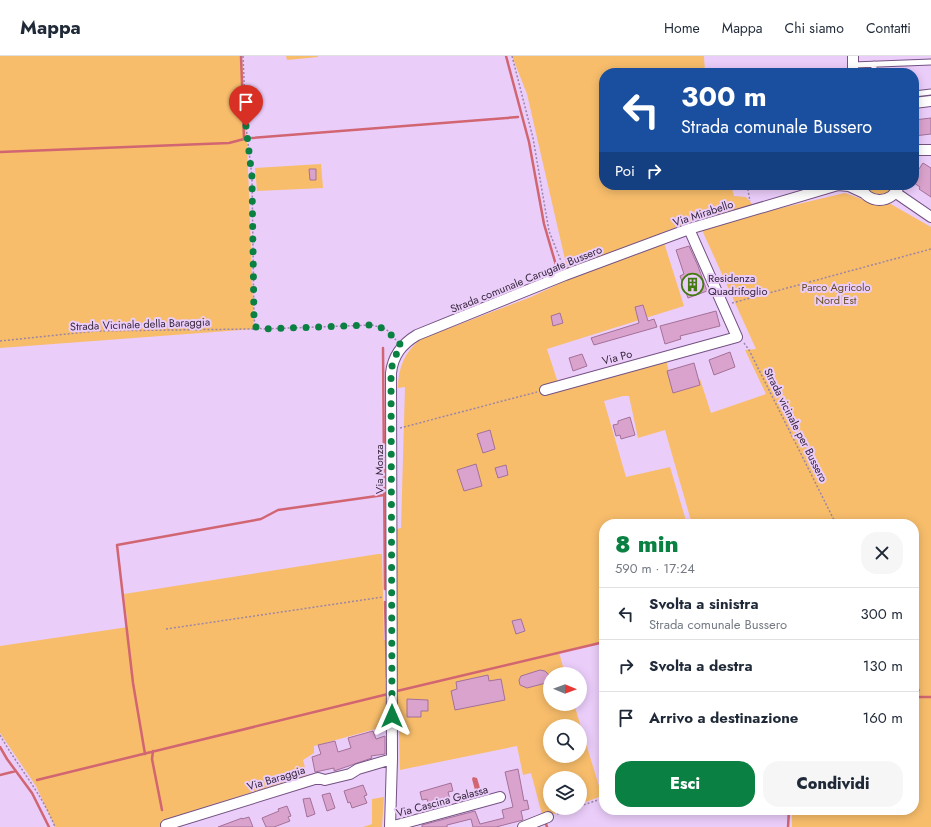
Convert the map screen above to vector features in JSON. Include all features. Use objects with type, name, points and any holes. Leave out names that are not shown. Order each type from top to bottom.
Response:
[{"type":"street","points":[[919,102],[931,101]]},
{"type":"street","points":[[919,150],[931,150]]},
{"type":"street","name":"Via Mirabello","points":[[663,239],[689,229],[819,190]]},
{"type":"street","name":"Via Mirabello","points":[[863,190],[871,199],[881,201],[888,199],[897,190]]},
{"type":"street","points":[[899,190],[931,217]]},
{"type":"street","points":[[689,229],[737,337]]},
{"type":"street","name":"Strada comunale Carugate Bussero","points":[[402,346],[417,336],[565,275],[663,239]]},
{"type":"street","name":"Via Po","points":[[545,390],[737,337]]},
{"type":"street","name":"Via Monza","points":[[390,827],[392,759],[392,369],[397,351],[402,346]]},
{"type":"street","name":"Via Baraggia","points":[[166,826],[318,778],[326,780],[350,774],[358,769],[392,759]]},
{"type":"street","name":"Via Cascina Galassa","points":[[390,827],[500,797]]},
{"type":"street","points":[[523,827],[548,817]]},
{"type":"lane","points":[[853,65],[931,62]]},
{"type":"lane","points":[[919,93],[931,92]]},
{"type":"path","points":[[243,56],[246,126],[252,177],[254,319],[256,327]]},
{"type":"path","points":[[512,56],[533,138],[549,231],[561,258],[565,275]]},
{"type":"path","points":[[748,190],[752,210]]},
{"type":"path","points":[[723,305],[931,249]]},
{"type":"path","name":"Strada Vicinale della Baraggia","points":[[0,341],[132,330],[255,329],[256,327],[262,329],[372,325],[379,326],[389,332],[402,346]]},
{"type":"path","name":"Strada vicinale per Bussero","points":[[737,337],[749,350],[834,519]]},
{"type":"path","points":[[391,432],[545,390]]},
{"type":"path","points":[[166,629],[383,597],[392,593]]},
{"type":"path","points":[[0,735],[12,756],[37,790],[55,827]]},
{"type":"path","points":[[587,804],[599,800]]},
{"type":"path","points":[[548,817],[554,815]]},
{"type":"green space","points":[[0,56],[242,56],[247,142],[254,329],[0,348]]},
{"type":"green space","points":[[286,56],[318,56],[318,57],[287,60]]},
{"type":"green space","name":"Parco Agricolo Nord Est","points":[[512,56],[704,56],[705,68],[599,68],[599,190],[732,190],[734,196],[746,197],[760,213],[845,193],[875,204],[889,203],[931,227],[931,827],[792,827],[792,815],[919,815],[919,519],[691,519],[665,430],[638,438],[629,396],[623,396],[604,401],[626,477],[670,467],[686,519],[599,519],[599,642],[559,652],[563,667],[543,667],[543,711],[576,711],[579,719],[543,719],[543,763],[587,763],[587,747],[599,786],[599,797],[587,801],[587,771],[543,771],[543,815],[551,815],[543,818],[531,773],[523,775],[517,746],[400,770],[399,729],[390,725],[314,746],[314,753],[303,760],[307,775],[161,821],[163,827],[55,827],[36,786],[0,733],[0,646],[128,627],[124,594],[378,554],[382,554],[384,640],[389,640],[393,530],[401,528],[405,387],[398,388],[398,381],[404,360],[415,344],[421,339],[531,297],[571,278],[567,268],[527,94]],"holes":[[[697,219],[756,349],[745,350],[766,394],[711,413],[700,379],[673,387],[665,356],[559,386],[547,349],[684,306],[661,233]]]},
{"type":"green space","points":[[321,164],[323,188],[257,191],[255,168]]},
{"type":"green space","points":[[868,190],[891,190],[881,196],[874,195]]},
{"type":"green space","points":[[384,797],[382,827],[363,827],[372,824],[372,799]]},
{"type":"shaded area","points":[[473,777],[477,778],[480,788],[475,790],[472,779]]},
{"type":"building","points":[[931,118],[931,134],[919,135],[919,119]]},
{"type":"building","points":[[923,163],[931,168],[931,197],[919,189],[919,169]]},
{"type":"building","points":[[309,169],[316,169],[316,180],[310,180]]},
{"type":"building","points":[[689,246],[707,291],[688,298],[680,276],[684,274],[676,250]]},
{"type":"building","points":[[643,305],[648,321],[654,319],[657,327],[594,345],[591,338],[639,323],[635,307]]},
{"type":"building","points":[[716,311],[720,326],[680,336],[681,339],[665,344],[660,326]]},
{"type":"building","points":[[560,313],[563,323],[553,326],[551,316]]},
{"type":"building","points":[[730,352],[735,367],[714,375],[709,360]]},
{"type":"building","points":[[582,354],[587,366],[573,371],[569,358]]},
{"type":"building","points":[[694,363],[700,385],[673,393],[667,371]]},
{"type":"building","points":[[630,417],[635,435],[621,439],[620,435],[616,436],[613,425],[618,424],[618,421]]},
{"type":"building","points":[[490,430],[495,449],[483,453],[477,434]]},
{"type":"building","points":[[476,464],[482,486],[464,491],[457,470]]},
{"type":"building","points":[[506,465],[508,475],[498,478],[495,468]]},
{"type":"building","points":[[521,619],[525,631],[516,634],[512,621]]},
{"type":"building","points":[[540,670],[543,671],[543,684],[527,688],[520,685],[519,680],[521,676]]},
{"type":"building","points":[[488,675],[489,681],[501,679],[505,700],[455,710],[451,691],[457,689],[456,682]]},
{"type":"building","points":[[407,699],[428,700],[428,711],[421,711],[421,717],[407,717]]},
{"type":"building","points":[[373,731],[376,739],[385,736],[385,754],[371,756],[372,758],[334,771],[334,768],[315,772],[312,757],[321,754],[318,745],[335,741],[338,752],[351,748],[348,738]]},
{"type":"building","points":[[518,769],[524,801],[527,800],[529,809],[521,811],[523,820],[496,827],[473,827],[471,819],[447,825],[447,827],[422,827],[422,825],[475,811],[480,824],[504,818],[502,810],[513,807],[505,772]]},
{"type":"building","points":[[451,783],[453,791],[448,792],[450,799],[429,805],[427,799],[422,800],[420,792]]},
{"type":"building","points":[[363,785],[367,795],[364,796],[367,803],[352,808],[350,802],[348,803],[344,791]]},
{"type":"building","points":[[330,793],[335,808],[327,811],[322,795]]},
{"type":"building","points":[[310,798],[315,814],[307,817],[303,799]]},
{"type":"building","points":[[287,806],[291,816],[288,817],[290,821],[274,827],[266,827],[262,818]]},
{"type":"building","points":[[249,817],[253,827],[218,827],[242,818]]},
{"type":"waterway","points":[[0,152],[229,143],[244,139],[241,56]]},
{"type":"waterway","points":[[506,56],[529,142],[544,224],[558,272]]},
{"type":"waterway","points":[[252,138],[518,117]]},
{"type":"waterway","points":[[383,348],[385,589]]},
{"type":"waterway","points":[[145,754],[133,683],[117,545],[261,519],[278,510],[384,495]]},
{"type":"waterway","points":[[385,602],[387,677]]},
{"type":"waterway","points":[[397,691],[599,643]]},
{"type":"waterway","points":[[37,780],[388,694]]},
{"type":"waterway","points":[[919,697],[931,697]]},
{"type":"waterway","points":[[0,747],[32,793],[49,827]]},
{"type":"waterway","points":[[153,751],[152,759],[162,810]]},
{"type":"waterway","points":[[0,775],[16,771]]},
{"type":"waterway","points":[[788,827],[789,815]]},
{"type":"place","name":"Residenza Quadrifoglio","points":[[693,284]]},
{"type":"route","points":[[246,126],[252,177],[254,319],[256,327],[262,329],[372,325],[379,326],[389,332],[402,346],[397,351],[391,373],[392,716]]}]
